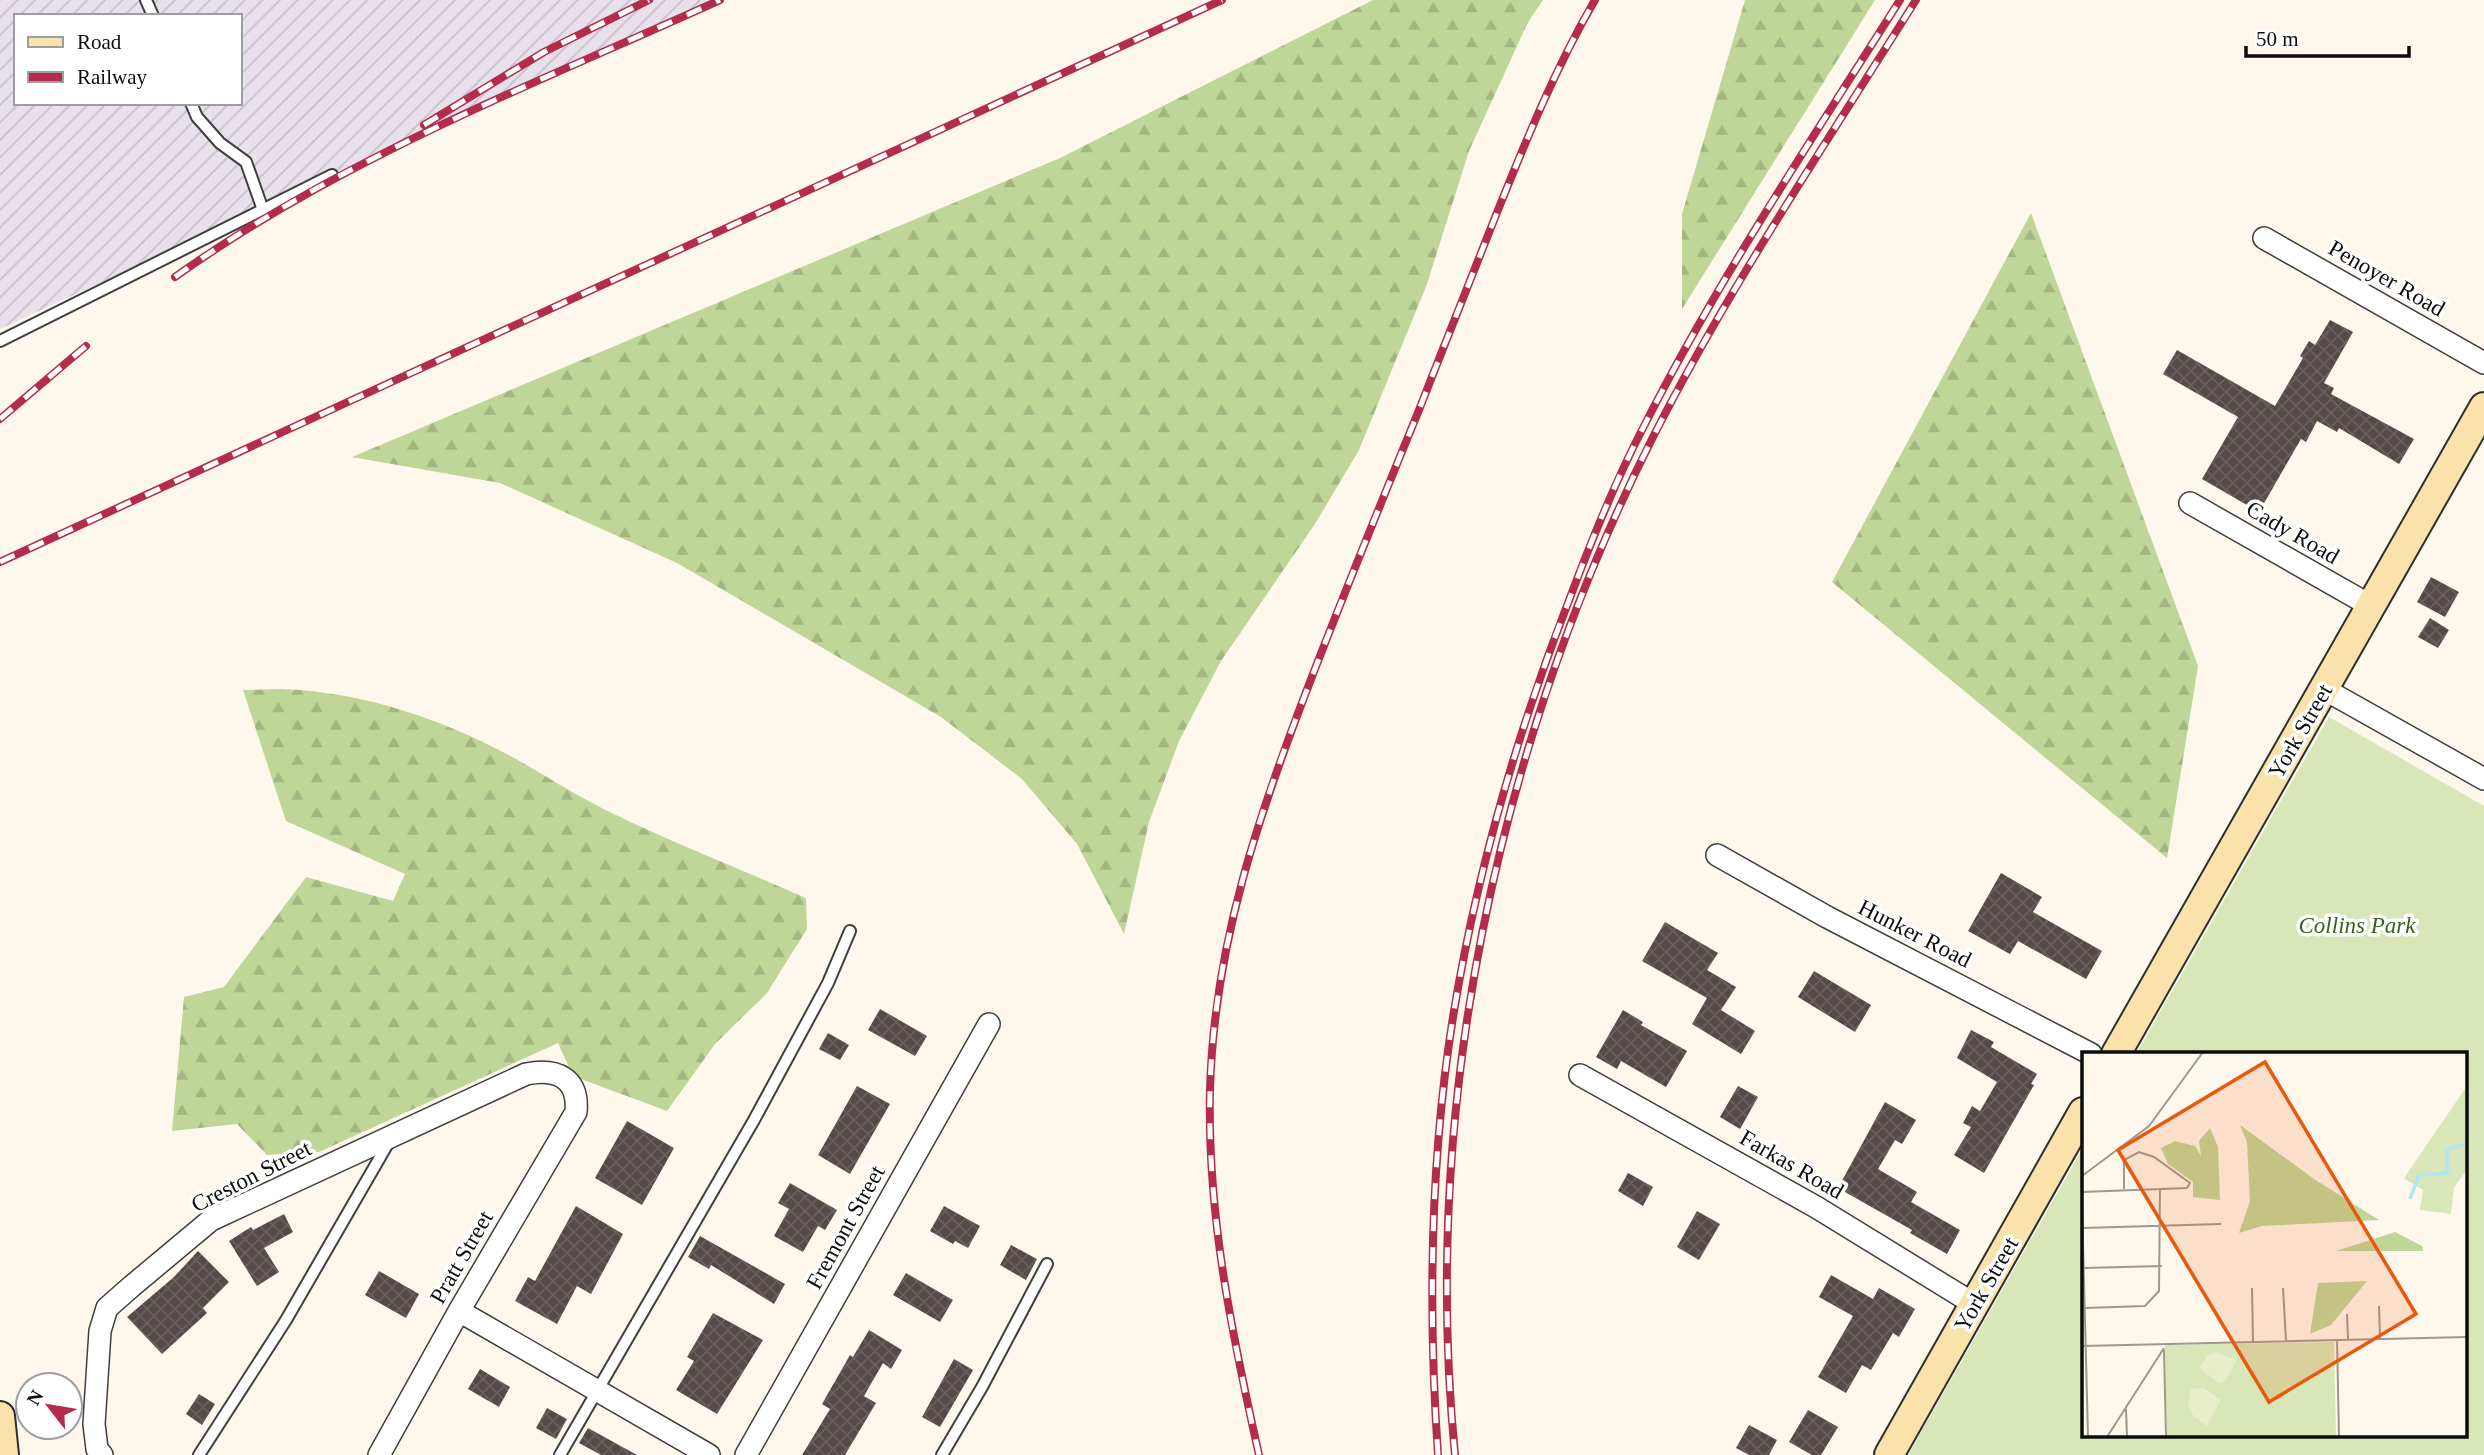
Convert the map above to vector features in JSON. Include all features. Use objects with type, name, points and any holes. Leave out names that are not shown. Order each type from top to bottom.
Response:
[{"type":"street","name":"Penoyer Road","points":[[2264,238],[2484,363]]},
{"type":"street","name":"York Street","points":[[2117,1052],[2484,407]]},
{"type":"street","name":"Cady Road","points":[[2190,503],[2371,606]]},
{"type":"street","points":[[2324,689],[2484,779]]},
{"type":"street","name":"Hunker Road","points":[[1717,855],[1827,918],[2087,1052]]},
{"type":"street","name":"Fremont Street","points":[[746,1455],[989,1024]]},
{"type":"street","name":"Creston Street","points":[[102,1455],[97,1449],[94,1424],[100,1331],[107,1308],[211,1220],[526,1074],[554,1073],[572,1084]]},
{"type":"street","name":"Farkas Road","points":[[1580,1075],[1816,1208],[1974,1304]]},
{"type":"street","name":"Pratt Street","points":[[379,1455],[459,1311],[576,1112],[578,1096],[572,1084]]},
{"type":"street","name":"York Street","points":[[1889,1455],[2082,1114]]},
{"type":"street","points":[[459,1311],[709,1455]]},
{"type":"street","points":[[0,1416],[4,1455]]},
{"type":"lane","points":[[192,105],[197,117],[220,143],[246,162],[263,209]]},
{"type":"lane","points":[[0,341],[332,175]]},
{"type":"lane","points":[[560,1455],[754,1120],[828,983],[850,931]]},
{"type":"lane","points":[[199,1455],[286,1320],[392,1137]]},
{"type":"lane","points":[[942,1455],[982,1387],[1047,1264]]},
{"type":"shaded area","points":[[0,0],[713,0],[0,329]]},
{"type":"green space","points":[[1373,0],[1543,0],[1528,22],[1469,151],[1427,284],[1359,450],[1315,524],[1221,661],[1179,741],[1149,822],[1124,934],[1077,844],[1022,779],[941,717],[677,563],[500,483],[352,457],[1060,158]]},
{"type":"green space","points":[[1745,0],[1875,0],[1682,309],[1682,214]]},
{"type":"green space","points":[[2031,213],[2198,666],[2167,858],[1832,582]]},
{"type":"green space","points":[[243,690],[313,691],[375,703],[406,711],[466,734],[616,815],[806,898],[807,929],[767,993],[715,1044],[667,1111],[573,1076],[558,1043],[319,1152],[267,1155],[237,1124],[172,1131],[184,997],[224,987],[306,877],[393,901],[405,874],[286,821]]},
{"type":"green space","name":"Collins Park","points":[[2329,717],[2484,806],[2484,1455],[1908,1455],[2082,1150],[2082,1438],[2466,1438],[2466,1052],[2137,1052]]},
{"type":"building","points":[[2330,320],[2353,332],[2324,383],[2334,388],[2331,394],[2414,439],[2399,464],[2339,428],[2337,432],[2317,421],[2306,442],[2301,439],[2259,512],[2202,479],[2238,417],[2163,374],[2177,350],[2275,406],[2303,358],[2300,356],[2309,341],[2315,345]]},
{"type":"building","points":[[2431,577],[2459,592],[2445,617],[2417,602]]},
{"type":"building","points":[[2430,618],[2449,630],[2438,648],[2418,637]]},
{"type":"building","points":[[2001,873],[2042,897],[2033,912],[2102,951],[2086,979],[2018,941],[2010,954],[1968,931]]},
{"type":"building","points":[[1665,922],[1718,953],[1707,970],[1736,987],[1721,1010],[1755,1031],[1741,1054],[1692,1024],[1707,998],[1642,961]]},
{"type":"building","points":[[1814,971],[1871,1005],[1855,1032],[1798,997]]},
{"type":"building","points":[[880,1009],[927,1036],[915,1056],[868,1030]]},
{"type":"building","points":[[1623,1010],[1643,1022],[1641,1025],[1687,1051],[1666,1087],[1621,1061],[1617,1069],[1596,1057]]},
{"type":"building","points":[[1971,1030],[1994,1042],[1991,1047],[2037,1074],[2031,1084],[2034,1085],[1984,1173],[1954,1155],[1971,1127],[1963,1123],[1972,1106],[1980,1111],[1997,1082],[1957,1058]]},
{"type":"building","points":[[828,1033],[849,1045],[840,1060],[819,1049]]},
{"type":"building","points":[[857,1086],[890,1104],[850,1174],[818,1155]]},
{"type":"building","points":[[1738,1086],[1758,1097],[1740,1129],[1720,1117]]},
{"type":"building","points":[[1885,1102],[1916,1120],[1902,1144],[1895,1140],[1878,1169],[1917,1192],[1911,1202],[1960,1230],[1947,1254],[1910,1233],[1912,1230],[1838,1188]]},
{"type":"building","points":[[627,1121],[674,1148],[642,1205],[595,1178]]},
{"type":"building","points":[[1628,1173],[1653,1187],[1643,1206],[1618,1191]]},
{"type":"building","points":[[790,1183],[837,1210],[825,1230],[818,1226],[803,1252],[774,1236],[789,1209],[778,1203]]},
{"type":"building","points":[[576,1206],[623,1234],[591,1294],[577,1286],[557,1324],[515,1301],[528,1277],[535,1281]]},
{"type":"building","points":[[944,1206],[980,1226],[968,1248],[955,1241],[953,1244],[930,1231]]},
{"type":"building","points":[[1697,1211],[1720,1224],[1699,1260],[1677,1247]]},
{"type":"building","points":[[284,1214],[293,1232],[264,1248],[279,1272],[257,1286],[229,1241],[251,1227],[253,1230]]},
{"type":"building","points":[[700,1236],[785,1284],[774,1304],[711,1265],[709,1269],[688,1257]]},
{"type":"building","points":[[1011,1245],[1037,1259],[1026,1280],[1000,1265]]},
{"type":"building","points":[[198,1251],[229,1282],[203,1308],[207,1313],[162,1354],[127,1317],[174,1277]]},
{"type":"building","points":[[379,1271],[419,1294],[406,1318],[365,1295]]},
{"type":"building","points":[[906,1273],[953,1300],[940,1322],[893,1295]]},
{"type":"building","points":[[1831,1275],[1873,1299],[1879,1288],[1915,1309],[1899,1337],[1893,1333],[1871,1370],[1862,1365],[1846,1393],[1818,1377],[1853,1316],[1819,1297]]},
{"type":"building","points":[[713,1313],[763,1340],[717,1414],[676,1390],[694,1361],[687,1357]]},
{"type":"building","points":[[869,1330],[902,1350],[891,1369],[883,1363],[864,1396],[876,1403],[845,1455],[802,1455],[830,1409],[822,1404],[850,1355],[853,1357]]},
{"type":"building","points":[[954,1359],[973,1370],[940,1427],[922,1417]]},
{"type":"building","points":[[480,1369],[510,1387],[499,1407],[468,1389]]},
{"type":"building","points":[[199,1394],[215,1404],[202,1425],[186,1414]]},
{"type":"building","points":[[547,1408],[567,1419],[556,1439],[536,1428]]},
{"type":"building","points":[[1808,1410],[1838,1427],[1821,1455],[1812,1455],[1789,1442]]},
{"type":"building","points":[[1749,1425],[1777,1440],[1769,1455],[1749,1455],[1736,1448]]},
{"type":"building","points":[[588,1428],[637,1455],[601,1455],[579,1443]]},
{"type":"railway","points":[[424,125],[544,52],[649,0]]},
{"type":"railway","points":[[175,277],[238,234],[372,159],[510,93],[720,0]]},
{"type":"railway","points":[[0,562],[1222,0]]},
{"type":"railway","points":[[1259,1455],[1223,1274],[1210,1137],[1213,1035],[1230,929],[1258,827],[1326,641],[1520,156],[1555,77],[1595,0]]},
{"type":"railway","points":[[1438,1455],[1433,1346],[1433,1236],[1445,1071],[1473,912],[1500,807],[1531,704],[1585,559],[1642,430],[1733,266],[1900,0]]},
{"type":"railway","points":[[1455,1455],[1447,1324],[1450,1193],[1461,1062],[1482,932],[1512,804],[1551,678],[1598,556],[1653,437],[1683,380],[1746,270],[1916,0]]},
{"type":"railway","points":[[0,419],[86,346]]}]
